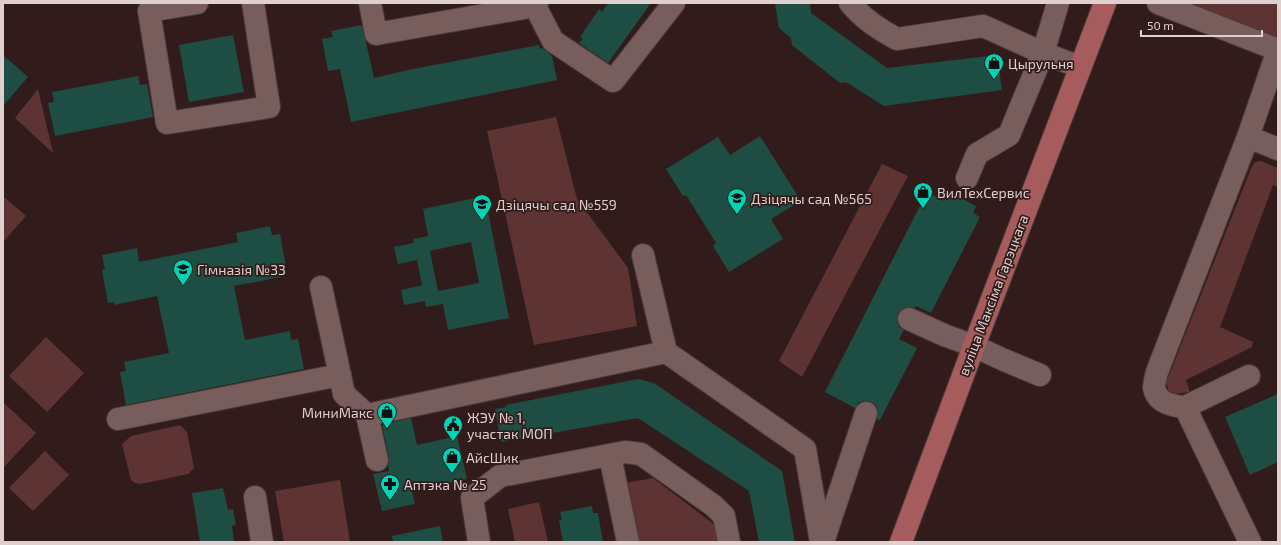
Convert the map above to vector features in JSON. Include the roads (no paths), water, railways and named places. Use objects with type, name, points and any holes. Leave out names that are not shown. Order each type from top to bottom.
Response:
[{"type":"main road","name":"вуліца Максіма Гарэцкага","points":[[901,542],[1105,3]]},
{"type":"lane","points":[[197,3],[150,7],[149,11],[167,124],[269,107],[253,3]]},
{"type":"lane","points":[[370,3],[376,34],[536,4],[553,41],[613,81],[674,3]]},
{"type":"lane","points":[[850,3],[856,10],[880,29],[897,39],[983,26],[1043,53],[1080,67]]},
{"type":"lane","points":[[967,178],[977,154],[1010,135],[1043,53],[1058,3]]},
{"type":"lane","points":[[1158,3],[1278,50],[1248,137],[1157,372],[1154,387],[1158,396],[1163,402],[1174,406],[1185,407],[1250,376]]},
{"type":"lane","points":[[1248,137],[1278,150]]},
{"type":"lane","points":[[643,256],[666,352],[805,449],[822,542]]},
{"type":"lane","points":[[322,287],[344,394],[367,415],[377,460]]},
{"type":"lane","points":[[909,319],[1040,375]]},
{"type":"lane","points":[[367,415],[666,352]]},
{"type":"lane","points":[[118,419],[340,375]]},
{"type":"lane","points":[[1185,407],[1250,542]]},
{"type":"lane","points":[[822,542],[866,413]]},
{"type":"lane","points":[[480,542],[472,498],[500,476],[625,452],[641,454],[708,502],[724,516],[729,542]]},
{"type":"lane","points":[[610,456],[628,542]]},
{"type":"lane","points":[[255,497],[262,542]]},
{"type":"place","name":"Цырульня","points":[[994,80]]},
{"type":"place","name":"ВилТехСервис","points":[[923,209]]},
{"type":"place","name":"Дзіцячы сад №565","points":[[737,215]]},
{"type":"place","name":"Дзіцячы сад №559","points":[[482,221]]},
{"type":"place","name":"Гімназія №33","points":[[183,286]]},
{"type":"place","name":"МиниМакс","points":[[387,429]]},
{"type":"place","name":"ЖЭУ № 1, участак МОП","points":[[453,442]]},
{"type":"place","name":"АйсШик","points":[[452,474]]},
{"type":"place","name":"Аптэка № 25","points":[[390,501]]}]
